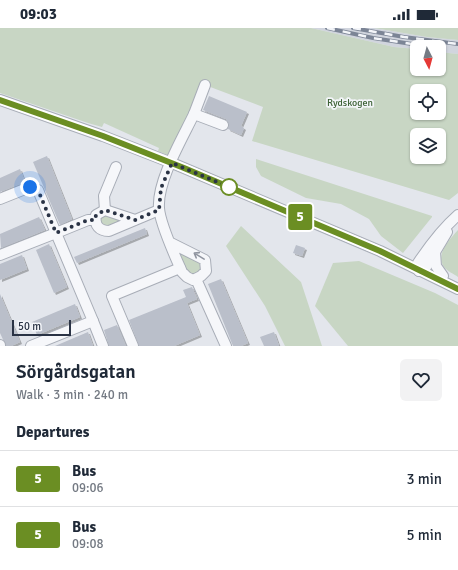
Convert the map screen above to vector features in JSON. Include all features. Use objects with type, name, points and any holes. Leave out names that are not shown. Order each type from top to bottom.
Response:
[{"type":"street","points":[[196,279],[187,277],[180,268],[159,210],[161,188],[194,114],[205,85]]},
{"type":"street","points":[[0,100],[103,136],[172,163],[443,276],[458,284]]},
{"type":"street","points":[[194,114],[222,125]]},
{"type":"street","points":[[105,210],[104,196],[116,167]]},
{"type":"street","points":[[0,199],[30,187],[38,190],[103,346]]},
{"type":"street","points":[[135,220],[105,210],[96,215],[95,220],[96,225],[104,231],[109,231],[159,210]]},
{"type":"street","points":[[421,267],[444,228],[458,215]]},
{"type":"street","points":[[421,267],[435,252],[458,218]]},
{"type":"street","points":[[0,255],[88,220],[95,220]]},
{"type":"street","points":[[171,243],[205,260],[206,271],[196,279]]},
{"type":"street","points":[[435,252],[436,266],[443,276]]},
{"type":"street","points":[[421,267],[458,289]]},
{"type":"street","points":[[133,346],[112,296],[180,268]]},
{"type":"street","points":[[196,279],[226,346]]},
{"type":"street","points":[[31,346],[92,322]]},
{"type":"shaded area","points":[[311,28],[374,28],[427,37],[458,40],[458,54],[446,53],[446,40],[410,40],[410,48],[394,47]]},
{"type":"green space","name":"Rydskogen","points":[[0,28],[311,28],[394,47],[410,48],[410,76],[446,76],[446,53],[458,54],[458,193],[449,200],[252,141],[263,107],[205,85],[170,156],[158,151],[159,148],[104,123],[102,127],[0,93]]},
{"type":"green space","points":[[374,28],[458,28],[458,40],[427,37]]},
{"type":"green space","points":[[256,159],[432,217],[403,253],[381,236],[369,219],[341,204],[306,198],[261,176],[256,167]]},
{"type":"green space","points":[[105,214],[123,221],[108,227],[102,226],[100,218]]},
{"type":"green space","points":[[241,226],[301,282],[322,346],[285,346],[265,306],[226,246]]},
{"type":"green space","points":[[458,230],[458,277],[444,267],[441,257],[445,247]]},
{"type":"green space","points":[[181,252],[200,262],[201,270],[198,273],[188,273],[179,253]]},
{"type":"green space","points":[[359,261],[435,293],[458,305],[458,346],[348,346],[315,306],[333,263]]},
{"type":"building","points":[[209,96],[247,112],[241,126],[244,128],[241,135],[228,129],[229,124],[226,119],[203,110]]},
{"type":"building","points":[[47,156],[72,219],[60,225],[33,162]]},
{"type":"building","points":[[20,169],[25,182],[0,192],[0,178]]},
{"type":"building","points":[[39,217],[45,230],[1,248],[0,234]]},
{"type":"building","points":[[145,228],[147,234],[77,263],[74,257]]},
{"type":"building","points":[[49,244],[67,287],[54,293],[36,250]]},
{"type":"building","points":[[296,245],[305,248],[302,256],[293,253]]},
{"type":"building","points":[[22,255],[27,269],[0,280],[0,264]]},
{"type":"building","points":[[221,279],[248,343],[241,346],[233,346],[208,284]]},
{"type":"building","points":[[192,287],[197,299],[187,303],[200,335],[174,346],[139,346],[129,320],[186,297],[183,290]]},
{"type":"building","points":[[0,294],[20,342],[11,346],[6,346],[0,333]]},
{"type":"building","points":[[75,304],[80,317],[37,335],[32,322]]},
{"type":"building","points":[[117,325],[126,346],[109,346],[104,330]]},
{"type":"building","points":[[88,332],[93,346],[55,346]]},
{"type":"building","points":[[274,332],[279,346],[264,346],[260,337]]},
{"type":"railway","points":[[327,28],[373,38],[410,44]]},
{"type":"railway","points":[[353,28],[404,37],[458,44]]},
{"type":"bus line","name":"5","points":[[0,100],[103,136],[184,168],[380,251],[401,263],[458,289]]},
{"type":"route","points":[[30,187],[38,190],[56,233],[88,220],[95,220],[96,215],[105,210],[135,220],[159,210],[161,188],[172,163],[229,187]]}]
